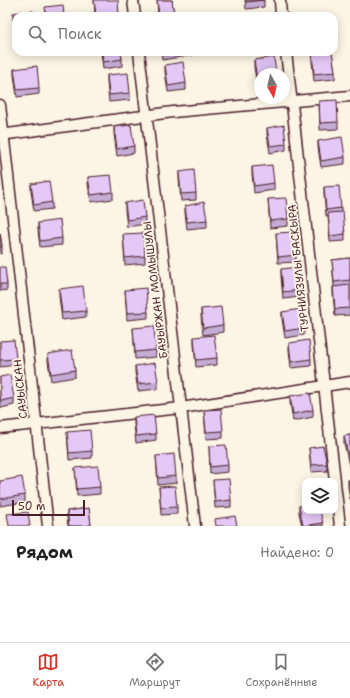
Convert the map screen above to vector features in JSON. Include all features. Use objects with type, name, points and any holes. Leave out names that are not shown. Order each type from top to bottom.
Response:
[{"type":"street","points":[[133,0],[134,12]]},
{"type":"street","points":[[280,0],[281,12]]},
{"type":"street","name":"БАУЫРЖАН МОМЫШУЛЫ","points":[[140,56],[195,526]]},
{"type":"street","name":"ТУРНИЯЗУЛЫ БАСКЫРА","points":[[286,56],[335,478]]},
{"type":"street","points":[[2,135],[147,116],[350,96]]},
{"type":"street","name":"САУЫСКАН","points":[[0,105],[2,135],[48,526]]},
{"type":"street","points":[[0,428],[181,408],[350,382]]},
{"type":"street","name":"ТУРНИЯЗУЛЫ БАСКЫРА","points":[[338,508],[340,526]]},
{"type":"building","points":[[94,0],[118,0],[119,12],[96,12]]},
{"type":"building","points":[[157,0],[172,0],[174,12],[158,12]]},
{"type":"building","points":[[246,0],[264,0],[246,2]]},
{"type":"building","points":[[63,5],[64,12],[46,12],[45,7]]},
{"type":"building","points":[[102,56],[122,56],[122,59],[103,62]]},
{"type":"building","points":[[312,56],[333,56],[335,72],[314,74]]},
{"type":"building","points":[[274,57],[275,68],[255,68],[254,60]]},
{"type":"building","points":[[183,62],[186,83],[168,86],[165,65]]},
{"type":"building","points":[[37,66],[39,88],[17,90],[14,69]]},
{"type":"building","points":[[128,73],[130,93],[109,95],[107,75]]},
{"type":"building","points":[[337,100],[338,122],[320,123],[319,101]]},
{"type":"building","points":[[131,125],[134,146],[117,149],[114,127]]},
{"type":"building","points":[[284,125],[286,144],[270,146],[267,128]]},
{"type":"building","points":[[342,137],[345,157],[321,161],[318,141]]},
{"type":"building","points":[[272,165],[274,183],[254,186],[252,167]]},
{"type":"building","points":[[194,170],[196,193],[181,194],[179,172]]},
{"type":"building","points":[[111,175],[113,192],[91,195],[88,177]]},
{"type":"building","points":[[49,181],[52,202],[34,205],[31,184]]},
{"type":"building","points":[[339,186],[341,208],[326,210],[324,187]]},
{"type":"building","points":[[286,198],[288,219],[270,221],[268,199]]},
{"type":"building","points":[[143,200],[145,217],[127,220],[125,203]]},
{"type":"building","points":[[204,202],[207,220],[187,222],[185,206]]},
{"type":"building","points":[[343,212],[345,234],[330,236],[328,213]]},
{"type":"building","points":[[60,220],[62,238],[40,241],[38,223]]},
{"type":"building","points":[[293,232],[296,255],[278,257],[276,233]]},
{"type":"building","points":[[0,233],[2,246],[0,247]]},
{"type":"building","points":[[143,233],[145,256],[125,258],[123,234]]},
{"type":"building","points":[[350,258],[350,280],[334,282],[332,260]]},
{"type":"building","points":[[0,267],[5,267],[7,284],[0,284]]},
{"type":"building","points":[[298,267],[301,290],[283,292],[281,269]]},
{"type":"building","points":[[350,285],[350,308],[335,309],[333,287]]},
{"type":"building","points":[[83,286],[86,311],[62,313],[59,289]]},
{"type":"building","points":[[146,288],[148,312],[127,313],[125,290]]},
{"type":"building","points":[[221,307],[223,325],[203,328],[201,309]]},
{"type":"building","points":[[301,309],[304,328],[285,331],[282,312]]},
{"type":"building","points":[[154,326],[156,350],[135,352],[133,328]]},
{"type":"building","points":[[214,335],[217,358],[196,360],[194,337]]},
{"type":"building","points":[[14,340],[16,359],[0,360],[0,341]]},
{"type":"building","points":[[309,340],[311,359],[291,362],[289,343]]},
{"type":"building","points":[[72,350],[75,370],[51,374],[48,354]]},
{"type":"building","points":[[155,363],[158,382],[138,384],[135,366]]},
{"type":"building","points":[[10,375],[14,398],[1,401],[0,377]]},
{"type":"building","points":[[310,393],[313,410],[293,414],[290,396]]},
{"type":"building","points":[[221,409],[223,431],[206,432],[204,410]]},
{"type":"building","points":[[154,415],[156,434],[136,436],[134,417]]},
{"type":"building","points":[[90,430],[92,451],[69,453],[67,432]]},
{"type":"building","points":[[350,435],[350,459],[349,459],[344,436]]},
{"type":"building","points":[[226,445],[228,465],[210,467],[209,446]]},
{"type":"building","points":[[323,446],[327,464],[311,465],[309,448]]},
{"type":"building","points":[[174,454],[176,476],[158,478],[156,456]]},
{"type":"building","points":[[98,466],[100,487],[77,489],[75,468]]},
{"type":"building","points":[[22,477],[25,495],[0,499],[0,481]]},
{"type":"building","points":[[229,479],[231,500],[215,502],[213,480]]},
{"type":"building","points":[[348,480],[350,480],[350,492]]},
{"type":"building","points":[[175,486],[177,507],[161,508],[159,487]]},
{"type":"building","points":[[299,506],[302,506],[302,514],[321,514],[323,523],[303,526]]},
{"type":"building","points":[[89,508],[91,525],[69,526],[67,511]]},
{"type":"building","points":[[28,512],[30,526],[9,526],[7,514]]},
{"type":"building","points":[[235,516],[237,526],[216,526],[215,519]]}]
